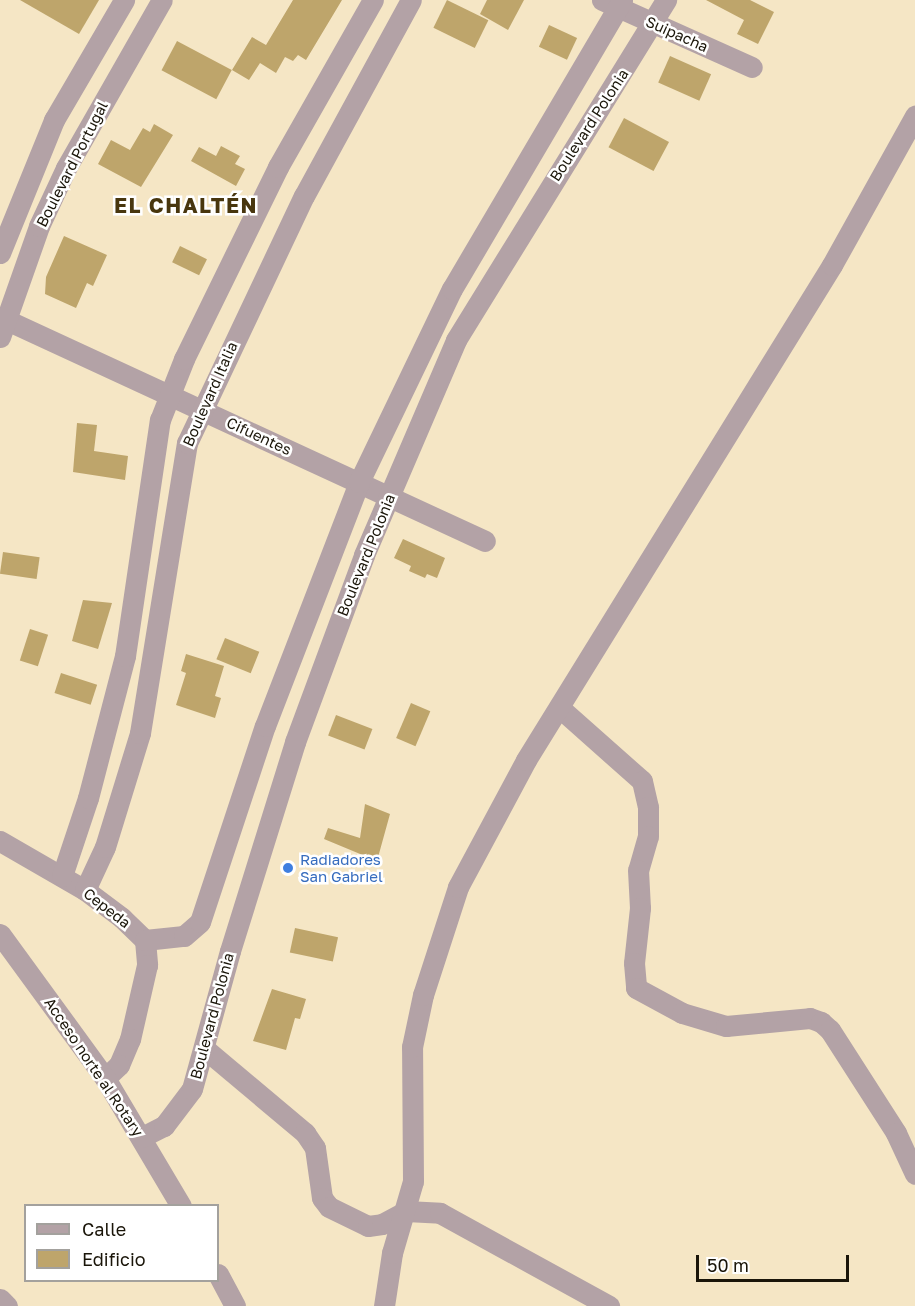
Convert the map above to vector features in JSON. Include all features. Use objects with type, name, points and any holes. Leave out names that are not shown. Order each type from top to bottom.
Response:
[{"type":"street","name":"Boulevard Portugal","points":[[0,253],[54,120],[124,0]]},
{"type":"street","name":"Boulevard Portugal","points":[[1,324],[66,168],[162,0]]},
{"type":"street","points":[[62,876],[88,798],[124,656],[155,441],[170,393],[278,167],[373,0]]},
{"type":"street","name":"Boulevard Italia","points":[[85,891],[105,847],[140,733],[182,463],[202,410],[304,196],[411,0]]},
{"type":"street","name":"Boulevard Polonia","points":[[142,1137],[164,1126],[180,1109],[192,1089],[205,1049],[230,951],[295,742],[389,496],[465,323],[666,0]]},
{"type":"street","name":"Boulevard Polonia","points":[[145,940],[184,936],[200,922],[210,902],[265,726],[359,482],[452,289],[614,2]]},
{"type":"street","name":"Suipacha","points":[[614,2],[652,23],[752,67]]},
{"type":"street","points":[[384,1306],[392,1253],[406,1212],[413,1181],[412,1047],[438,943],[458,887],[485,831],[832,265],[915,116]]},
{"type":"street","name":"Cifuentes","points":[[1,324],[170,393],[485,541]]},
{"type":"street","points":[[561,709],[642,781],[648,807],[648,836],[638,870],[640,908],[634,963],[636,988],[682,1013],[726,1026],[810,1018],[821,1022],[830,1030],[896,1133],[915,1174]]},
{"type":"street","name":"Cepeda","points":[[0,841],[85,891],[122,918],[145,940]]},
{"type":"street","name":"Acceso norte al Rotary","points":[[0,934],[105,1078],[180,1204]]},
{"type":"street","points":[[105,1078],[119,1065],[130,1040],[147,964],[145,940]]},
{"type":"street","points":[[205,1049],[305,1133],[315,1149],[322,1198],[329,1207],[368,1226],[382,1224],[406,1212],[440,1213],[470,1226],[609,1306]]},
{"type":"street","points":[[219,1276],[235,1306]]},
{"type":"street","points":[[0,1299],[7,1306]]},
{"type":"building","points":[[20,0],[99,0],[79,34]]},
{"type":"building","points":[[293,0],[342,0],[306,60],[298,55],[293,61],[285,57],[276,73],[260,63],[249,80],[232,70],[252,37],[266,45]]},
{"type":"building","points":[[447,0],[488,20],[475,48],[433,28]]},
{"type":"building","points":[[487,0],[524,0],[508,30],[480,14]]},
{"type":"building","points":[[706,0],[750,0],[774,12],[758,44],[737,34],[744,20]]},
{"type":"building","points":[[549,25],[577,38],[567,60],[539,47]]},
{"type":"building","points":[[177,41],[232,70],[216,99],[162,70]]},
{"type":"building","points":[[670,56],[711,74],[699,101],[658,82]]},
{"type":"building","points":[[624,118],[669,142],[654,171],[609,147]]},
{"type":"building","points":[[154,124],[173,135],[141,187],[98,164],[111,140],[130,150],[143,128],[150,132]]},
{"type":"building","points":[[221,146],[240,156],[235,164],[245,169],[236,186],[191,161],[199,147],[216,156]]},
{"type":"building","points":[[64,236],[107,255],[93,286],[87,283],[76,308],[45,294],[46,277]]},
{"type":"building","points":[[180,246],[207,259],[199,275],[172,262]]},
{"type":"building","points":[[77,423],[97,425],[94,451],[128,456],[125,480],[73,472]]},
{"type":"building","points":[[403,539],[445,558],[437,578],[427,574],[425,578],[409,571],[411,566],[394,558]]},
{"type":"building","points":[[3,552],[40,557],[37,579],[0,574]]},
{"type":"building","points":[[83,600],[112,603],[98,649],[72,641]]},
{"type":"building","points":[[30,629],[48,635],[38,666],[20,660]]},
{"type":"building","points":[[225,638],[259,652],[251,673],[216,659]]},
{"type":"building","points":[[186,654],[224,666],[215,696],[221,698],[215,718],[176,705],[186,673],[181,671]]},
{"type":"building","points":[[61,673],[97,685],[91,705],[55,693]]},
{"type":"building","points":[[411,703],[430,711],[415,746],[396,738]]},
{"type":"building","points":[[336,715],[372,729],[365,750],[328,736]]},
{"type":"building","points":[[365,804],[390,814],[377,861],[324,839],[328,828],[360,838]]},
{"type":"building","points":[[295,928],[338,937],[333,962],[290,952]]},
{"type":"building","points":[[272,989],[306,999],[300,1019],[295,1018],[286,1050],[253,1041]]},
{"type":"place","name":"Radiadores San Gabriel","points":[[288,868]]},
{"type":"district","name":"EL CHALTÉN","points":[[186,205]]}]
